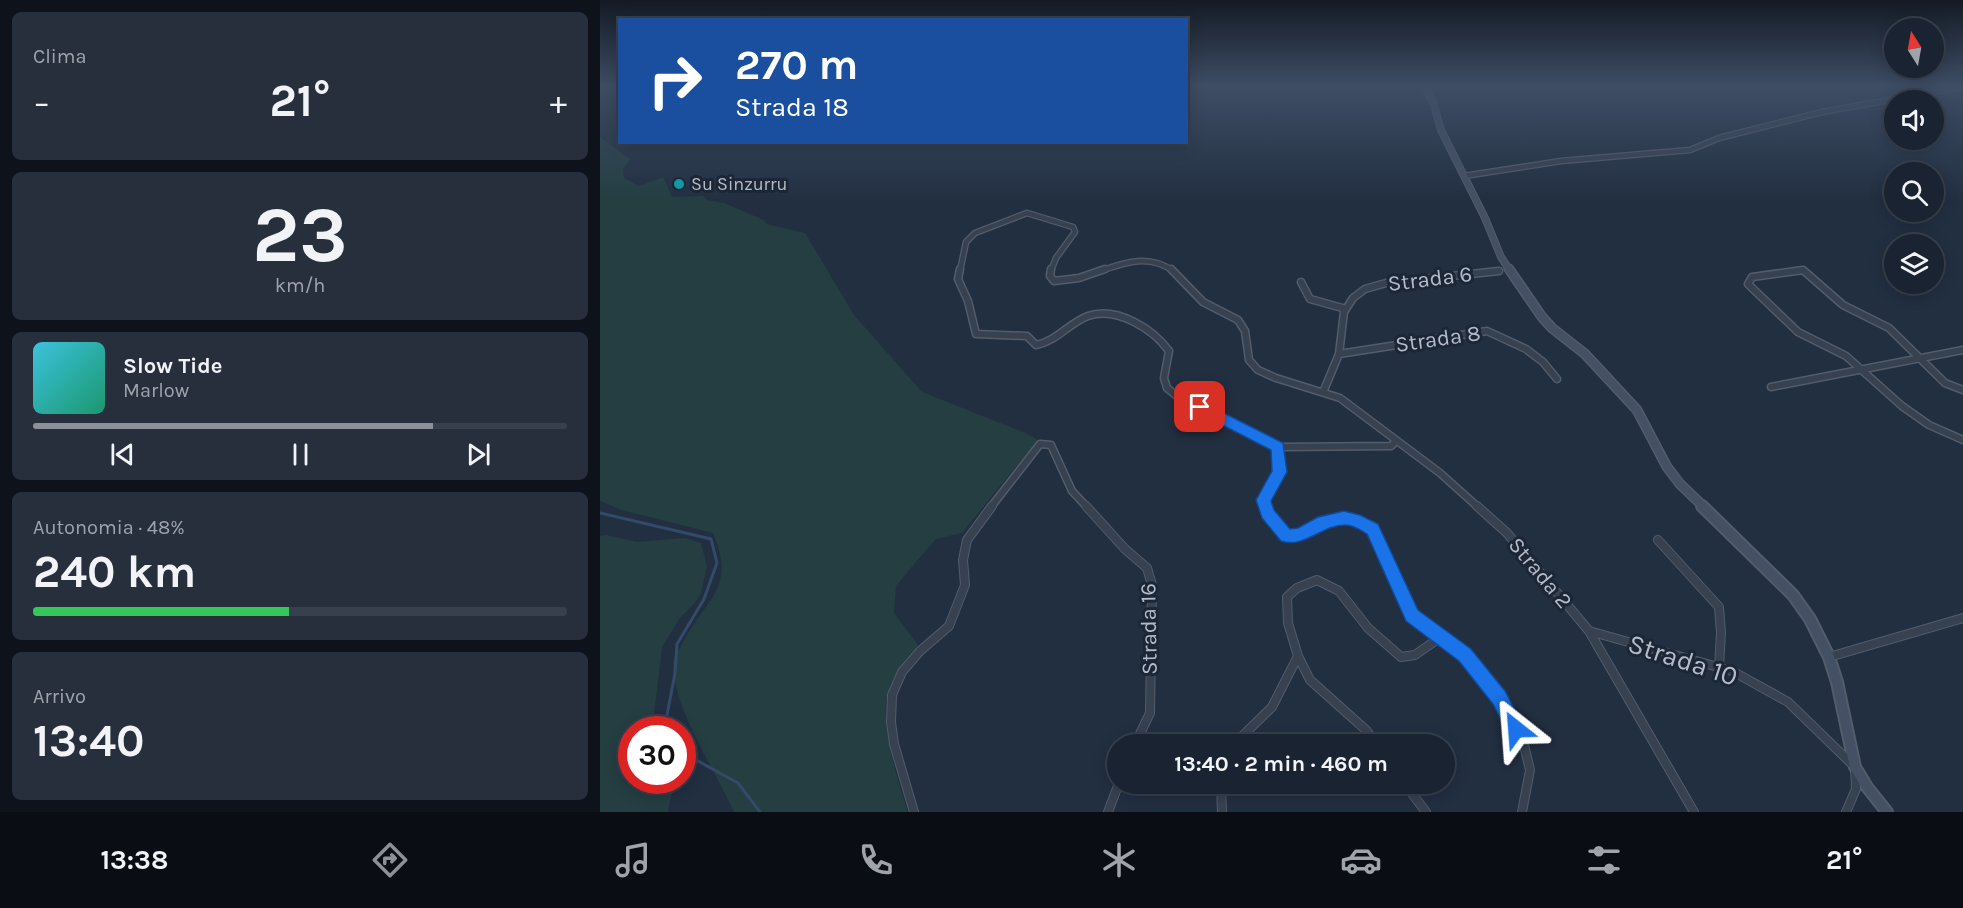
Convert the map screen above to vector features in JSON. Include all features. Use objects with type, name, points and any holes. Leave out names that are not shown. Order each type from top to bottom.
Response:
[{"type":"street","points":[[1439,124],[1501,257],[1542,317],[1552,328],[1585,354],[1637,410],[1667,467],[1680,484],[1792,595],[1810,619],[1829,657],[1837,682],[1855,767],[1856,789],[1846,812]]},
{"type":"street","points":[[1464,176],[1561,161],[1690,150],[1719,138],[1775,124]]},
{"type":"street","name":"Strada 2","points":[[1278,447],[1252,432],[1179,398],[1167,388],[1164,378],[1169,351],[1165,345],[1138,324],[1113,315],[1087,317],[1046,344],[1036,345],[1027,336],[1013,334],[998,337],[976,334],[968,300],[958,279],[966,242],[975,233],[1027,213],[1073,227],[1075,232],[1070,243],[1053,260],[1050,276],[1054,281],[1080,279],[1128,261],[1156,262],[1168,267],[1185,281],[1202,302],[1237,319],[1244,327],[1248,361],[1258,371],[1324,390],[1340,398],[1440,472],[1507,533],[1589,631],[1694,812]]},
{"type":"street","points":[[1963,390],[1945,383],[1889,328],[1843,305],[1803,270],[1752,277],[1748,284],[1787,323],[1806,338],[1841,353],[1926,426],[1963,440]]},
{"type":"street","name":"Strada 6","points":[[1346,309],[1353,298],[1365,289],[1386,283],[1499,271]]},
{"type":"street","points":[[1301,282],[1310,299],[1346,309],[1339,354],[1324,390]]},
{"type":"street","name":"Strada 8","points":[[1339,354],[1486,331],[1508,337],[1520,344],[1557,379]]},
{"type":"street","points":[[1771,387],[1963,350]]},
{"type":"street","points":[[1396,441],[1390,446],[1278,447],[1280,472],[1263,500],[1267,514],[1287,536],[1300,535],[1318,524],[1344,518],[1355,520],[1373,529],[1412,615],[1465,655],[1499,698],[1524,745],[1530,770],[1522,812]]},
{"type":"street","name":"Strada 16","points":[[914,812],[894,744],[891,722],[892,695],[902,672],[920,651],[949,626],[962,600],[965,585],[963,560],[967,540],[1035,447],[1043,443],[1052,447],[1072,490],[1125,549],[1147,568],[1152,585],[1150,713],[1141,734]]},
{"type":"street","points":[[1658,540],[1719,607],[1721,633],[1719,667]]},
{"type":"street","points":[[1369,734],[1310,680],[1298,656],[1288,623],[1287,597],[1297,588],[1317,580],[1339,591],[1368,628],[1401,657],[1414,655],[1442,636]]},
{"type":"street","points":[[1829,657],[1963,618]]},
{"type":"street","name":"Strada 10","points":[[1589,631],[1732,671],[1788,702],[1855,767]]},
{"type":"street","points":[[1244,734],[1272,707],[1298,656]]},
{"type":"street","points":[[1855,767],[1867,788],[1887,812]]},
{"type":"street","points":[[1108,812],[1115,794]]},
{"type":"street","points":[[1221,794],[1222,812]]},
{"type":"street","points":[[1412,794],[1426,812]]},
{"type":"green space","points":[[600,137],[630,159],[623,169],[624,178],[639,186],[663,177],[672,197],[703,196],[707,200],[724,203],[764,220],[766,224],[805,233],[854,315],[922,392],[1040,441],[1028,452],[962,533],[936,539],[896,586],[894,613],[918,645],[904,661],[893,679],[886,705],[891,752],[908,812],[734,812],[696,738],[696,716],[686,716],[675,683],[673,665],[676,654],[715,593],[720,581],[722,568],[720,552],[713,533],[622,510],[600,501]]},
{"type":"green space","points":[[606,535],[637,542],[685,538],[701,543],[707,566],[701,593],[695,603],[680,618],[662,647],[654,716],[618,716],[618,794],[671,794],[668,812],[600,812],[600,536]]},
{"type":"waterway","points":[[600,513],[711,539],[717,563],[704,599],[677,644],[675,673],[667,716]]},
{"type":"waterway","points":[[696,760],[738,783],[760,812]]},
{"type":"place","name":"Su Sinzurru","points":[[679,184]]},
{"type":"route","points":[[1200,407],[1278,447],[1280,472],[1263,500],[1267,514],[1287,536],[1300,535],[1318,524],[1344,518],[1355,520],[1373,529],[1412,615],[1465,655],[1499,698],[1516,729]]}]
